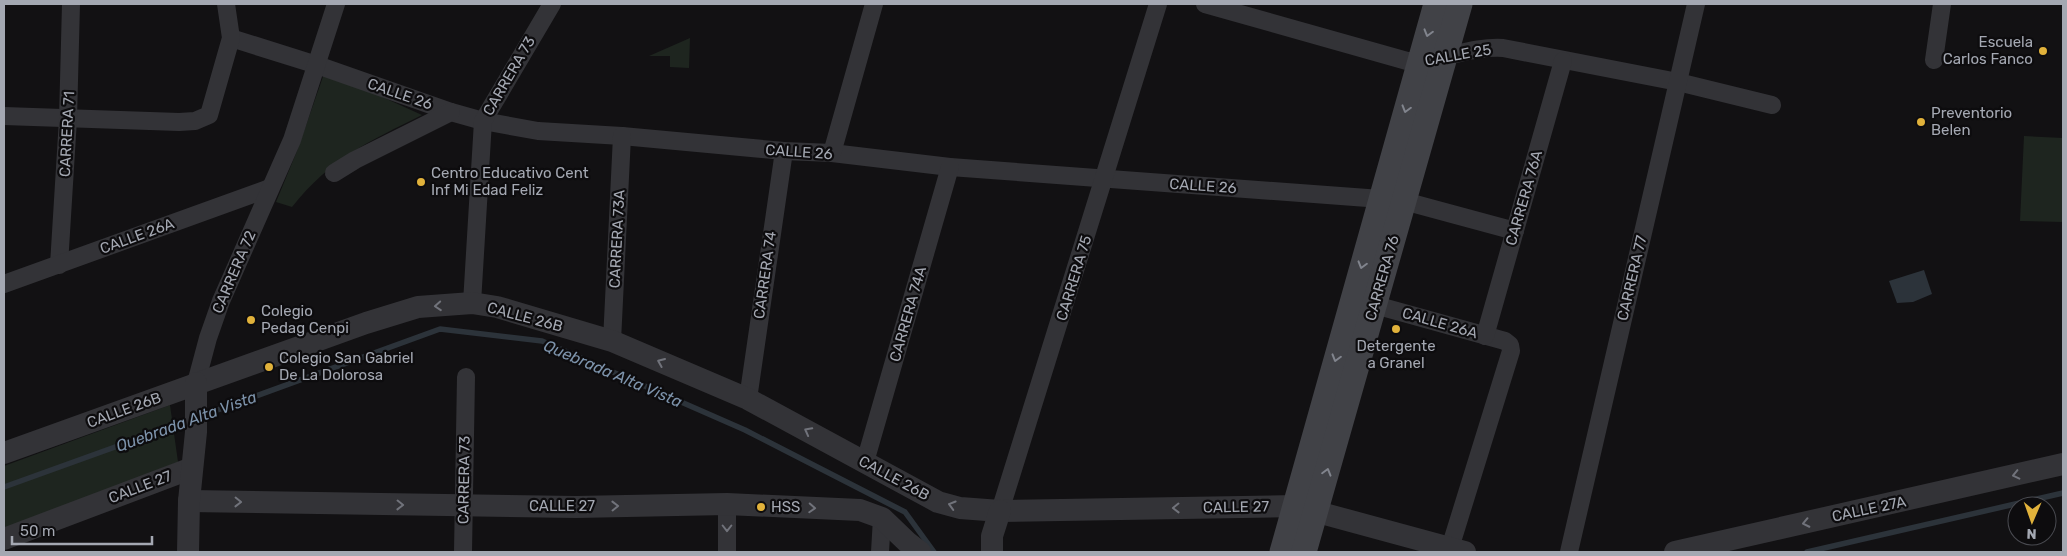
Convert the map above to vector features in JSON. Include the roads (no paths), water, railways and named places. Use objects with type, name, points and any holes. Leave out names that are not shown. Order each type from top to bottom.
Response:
[{"type":"main road","name":"CARRERA 76","points":[[1282,552],[1305,509],[1375,305],[1419,62],[1436,4]]},
{"type":"main road","name":"CARRERA 76","points":[[1304,552],[1305,509],[1393,200],[1446,56],[1460,4]]},
{"type":"street","name":"CARRERA 71","points":[[59,265],[68,119],[71,4]]},
{"type":"street","points":[[4,116],[179,122],[195,121],[209,114],[231,38],[226,4]]},
{"type":"street","name":"CARRERA 72","points":[[188,552],[189,501],[196,432],[196,392],[208,338],[221,302],[292,140],[318,65],[336,4]]},
{"type":"street","name":"CARRERA 73","points":[[472,303],[483,121],[552,4]]},
{"type":"street","points":[[832,153],[874,4]]},
{"type":"street","name":"CARRERA 75","points":[[992,552],[992,536],[1158,4]]},
{"type":"street","name":"CALLE 25","points":[[1206,4],[1407,61],[1419,62],[1489,47],[1503,48],[1678,82],[1772,105]]},
{"type":"street","name":"CARRERA 77","points":[[1570,552],[1696,4]]},
{"type":"street","points":[[1934,60],[1942,4]]},
{"type":"street","name":"CALLE 26","points":[[231,38],[318,65],[451,112],[483,121],[538,131],[622,136],[784,151],[832,153],[950,167],[1393,200],[1514,231]]},
{"type":"street","name":"CARRERA 76A","points":[[1485,336],[1563,60]]},
{"type":"street","points":[[334,173],[363,156],[451,112]]},
{"type":"street","name":"CARRERA 73A","points":[[612,342],[622,136]]},
{"type":"street","name":"CARRERA 74","points":[[748,399],[784,151]]},
{"type":"street","name":"CARRERA 74A","points":[[865,462],[950,167]]},
{"type":"street","name":"CALLE 26A","points":[[4,284],[270,188]]},
{"type":"street","name":"CALLE 26B","points":[[4,453],[196,392],[366,323],[418,307],[472,303],[497,307],[612,342],[748,399],[938,502],[960,508],[1000,512]]},
{"type":"street","name":"CALLE 26A","points":[[1375,305],[1505,341],[1510,345],[1511,350],[1458,550]]},
{"type":"street","name":"CARRERA 73","points":[[463,552],[466,377]]},
{"type":"street","name":"CALLE 27A","points":[[1675,552],[2063,464]]},
{"type":"street","name":"CALLE 27","points":[[4,539],[192,468]]},
{"type":"street","name":"CALLE 27","points":[[189,501],[576,507],[727,504],[860,510],[882,518],[920,552]]},
{"type":"street","points":[[727,504],[727,552]]},
{"type":"street","name":"CALLE 27","points":[[1000,512],[1305,509],[1458,550]]},
{"type":"street","points":[[880,552],[882,518]]},
{"type":"waterway","name":"Quebrada Alta Vista","points":[[201,416],[440,329],[542,341],[745,430],[905,512],[934,552]]},
{"type":"waterway","name":"Quebrada Alta Vista","points":[[4,487],[190,420]]},
{"type":"waterway","name":"Quebrada Alta Vista","points":[[1807,552],[2063,493]]},
{"type":"place","name":"Escuela Carlos Fanco","points":[[2043,51]]},
{"type":"place","name":"Preventorio Belen","points":[[1921,122]]},
{"type":"place","name":"Centro Educativo Cent Inf Mi Edad Feliz","points":[[421,182]]},
{"type":"place","name":"Colegio Pedag Cenpi","points":[[251,320]]},
{"type":"place","name":"Detergente a Granel","points":[[1396,329]]},
{"type":"place","name":"Colegio San Gabriel De La Dolorosa","points":[[269,367]]},
{"type":"place","name":"HSS","points":[[761,507]]}]
